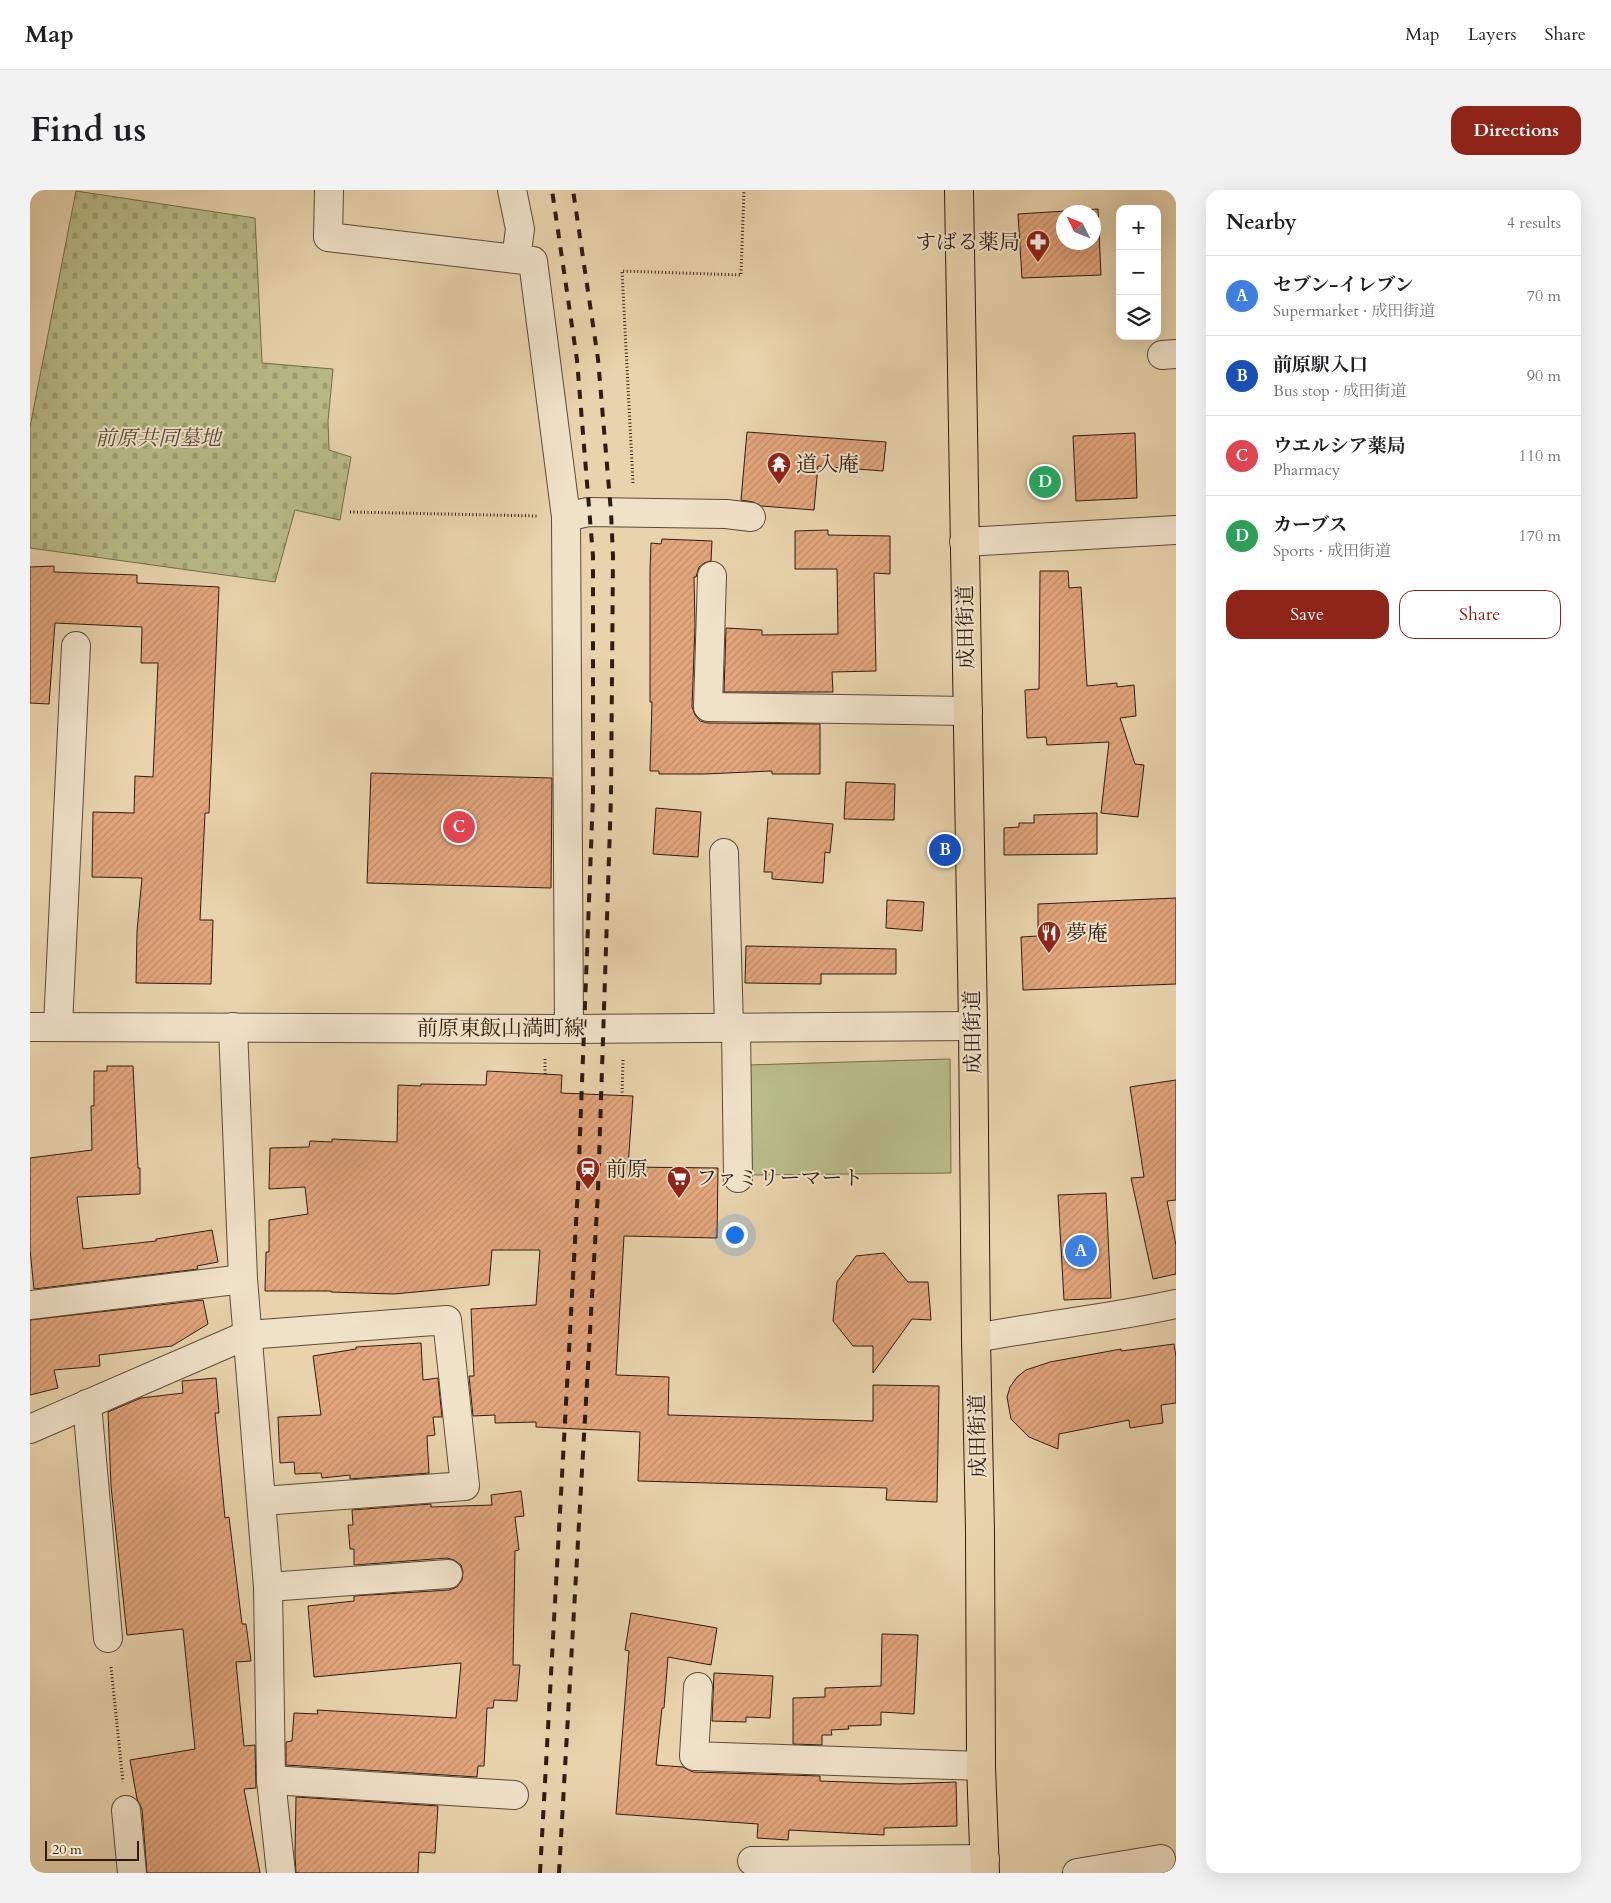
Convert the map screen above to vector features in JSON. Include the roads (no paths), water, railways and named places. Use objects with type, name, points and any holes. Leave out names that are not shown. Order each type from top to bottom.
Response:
[{"type":"highway","name":"成田街道","points":[[959,190],[973,1026],[981,1766],[985,1866]]},
{"type":"street","points":[[329,190],[328,237],[533,261],[566,517],[569,1029]]},
{"type":"street","points":[[512,190],[520,229],[516,259]]},
{"type":"street","points":[[566,517],[588,512],[726,514],[752,517]]},
{"type":"street","points":[[964,542],[1176,530]]},
{"type":"street","points":[[712,576],[708,707],[968,711]]},
{"type":"street","points":[[58,1026],[76,646]]},
{"type":"street","points":[[724,853],[738,1178]]},
{"type":"street","name":"前原東飯山満町線","points":[[30,1027],[569,1029],[973,1026]]},
{"type":"street","points":[[233,1027],[243,1280],[268,1587],[271,1780],[281,1873]]},
{"type":"street","points":[[30,1305],[243,1280]]},
{"type":"street","points":[[976,1338],[1131,1314],[1176,1304]]},
{"type":"street","points":[[30,1429],[247,1335],[447,1320],[465,1486],[262,1501]]},
{"type":"street","points":[[87,1404],[108,1638]]},
{"type":"street","points":[[268,1587],[448,1574]]},
{"type":"street","points":[[698,1687],[694,1756],[981,1766]]},
{"type":"street","points":[[271,1780],[514,1795]]},
{"type":"street","points":[[126,1810],[132,1873]]},
{"type":"street","points":[[1077,1873],[1161,1859]]},
{"type":"street","points":[[752,1860],[985,1866]]},
{"type":"railway","points":[[540,1873],[578,1187],[593,796],[593,556],[577,360],[552,190]]},
{"type":"railway","points":[[559,1873],[598,1191],[611,796],[613,556],[598,359],[573,190]]},
{"type":"place","name":"すばる薬局","points":[[1038,263]]},
{"type":"place","name":"カーブス","points":[[1045,482]]},
{"type":"place","name":"道入庵","points":[[779,485]]},
{"type":"place","name":"ウエルシア薬局","points":[[459,827]]},
{"type":"place","name":"前原駅入口","points":[[945,850]]},
{"type":"place","name":"夢庵","points":[[1049,954]]},
{"type":"place","name":"前原","points":[[588,1190]]},
{"type":"place","name":"ファミリーマート","points":[[679,1199]]},
{"type":"place","name":"セブン-イレブン","points":[[1081,1251]]},
{"type":"park label","name":"前原共同墓地","points":[[158,438]]}]
